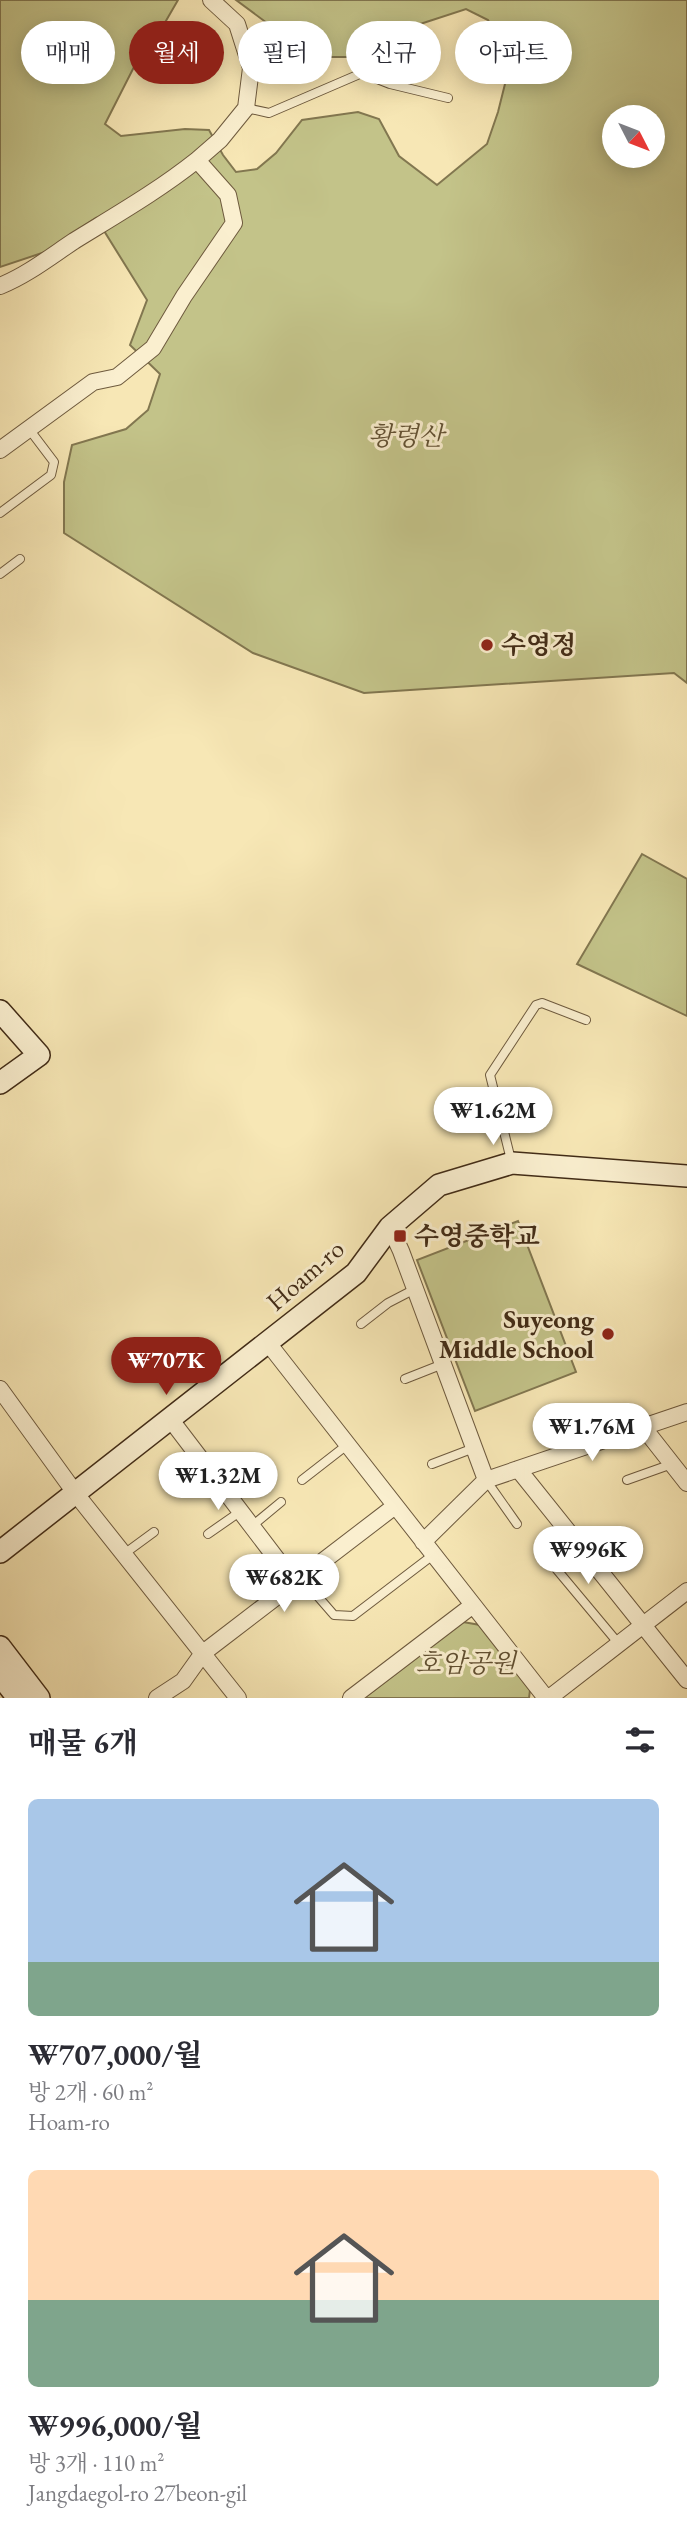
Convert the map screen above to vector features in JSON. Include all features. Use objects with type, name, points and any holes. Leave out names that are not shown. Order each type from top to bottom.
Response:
[{"type":"street","points":[[0,286],[22,277],[46,259],[167,184],[220,140],[246,108],[251,68],[237,24],[211,0]]},
{"type":"street","points":[[0,450],[93,382],[117,377],[153,348],[184,296],[234,223],[228,195],[197,160]]},
{"type":"street","points":[[0,1012],[39,1055],[0,1083]]},
{"type":"street","name":"Hoam-ro","points":[[0,1552],[356,1273],[390,1227],[439,1185],[512,1163],[687,1176]]},
{"type":"street","points":[[390,1227],[486,1480]]},
{"type":"street","points":[[268,1343],[547,1698],[687,1591]]},
{"type":"street","points":[[0,1389],[76,1494],[238,1698]]},
{"type":"street","points":[[428,1548],[486,1480],[687,1412]]},
{"type":"street","points":[[171,1420],[295,1583]]},
{"type":"street","points":[[643,1427],[687,1483]]},
{"type":"street","points":[[518,1469],[687,1680]]},
{"type":"street","points":[[158,1698],[183,1681],[203,1653],[396,1506]]},
{"type":"street","points":[[351,1698],[473,1605]]},
{"type":"street","points":[[0,1647],[39,1698]]},
{"type":"street","points":[[0,1675],[18,1698]]},
{"type":"lane","points":[[246,108],[269,113],[362,73],[390,84],[448,97]]},
{"type":"lane","points":[[0,513],[51,475],[54,461],[29,429]]},
{"type":"lane","points":[[0,574],[20,559]]},
{"type":"lane","points":[[512,1163],[490,1075],[536,1005],[542,1003],[586,1020]]},
{"type":"lane","points":[[361,1324],[388,1303],[415,1289]]},
{"type":"lane","points":[[405,1379],[443,1364]]},
{"type":"lane","points":[[302,1479],[347,1445]]},
{"type":"lane","points":[[432,1464],[474,1448]]},
{"type":"lane","points":[[627,1480],[672,1464]]},
{"type":"lane","points":[[184,1490],[209,1470]]},
{"type":"lane","points":[[486,1480],[517,1524]]},
{"type":"lane","points":[[252,1526],[281,1502]]},
{"type":"lane","points":[[208,1534],[241,1511]]},
{"type":"lane","points":[[124,1554],[154,1532]]},
{"type":"lane","points":[[314,1592],[334,1615],[353,1616],[428,1548]]},
{"type":"lane","points":[[553,1565],[619,1644]]},
{"type":"green space","name":"황령산","points":[[0,0],[178,0],[166,21],[129,21],[129,77],[105,124],[121,136],[185,129],[209,130],[236,172],[257,169],[276,153],[302,120],[358,112],[379,119],[399,156],[437,185],[487,144],[505,84],[572,84],[572,21],[489,21],[466,9],[429,21],[346,21],[346,57],[332,57],[332,21],[264,21],[236,0],[687,0],[687,683],[674,673],[364,693],[253,653],[64,533],[64,482],[72,445],[126,429],[148,410],[160,374],[130,345],[147,300],[96,218],[45,252],[0,267]]},
{"type":"green space","points":[[642,854],[687,879],[687,1016],[577,964]]},
{"type":"green space","points":[[518,1221],[576,1372],[475,1411],[417,1260]]},
{"type":"green space","name":"호암공원","points":[[463,1622],[480,1625],[530,1690],[529,1698],[364,1698]]},
{"type":"place","name":"수영정","points":[[487,645]]},
{"type":"place","name":"수영중학교","points":[[400,1236]]},
{"type":"place","name":"Suyeong Middle School","points":[[608,1334]]}]
